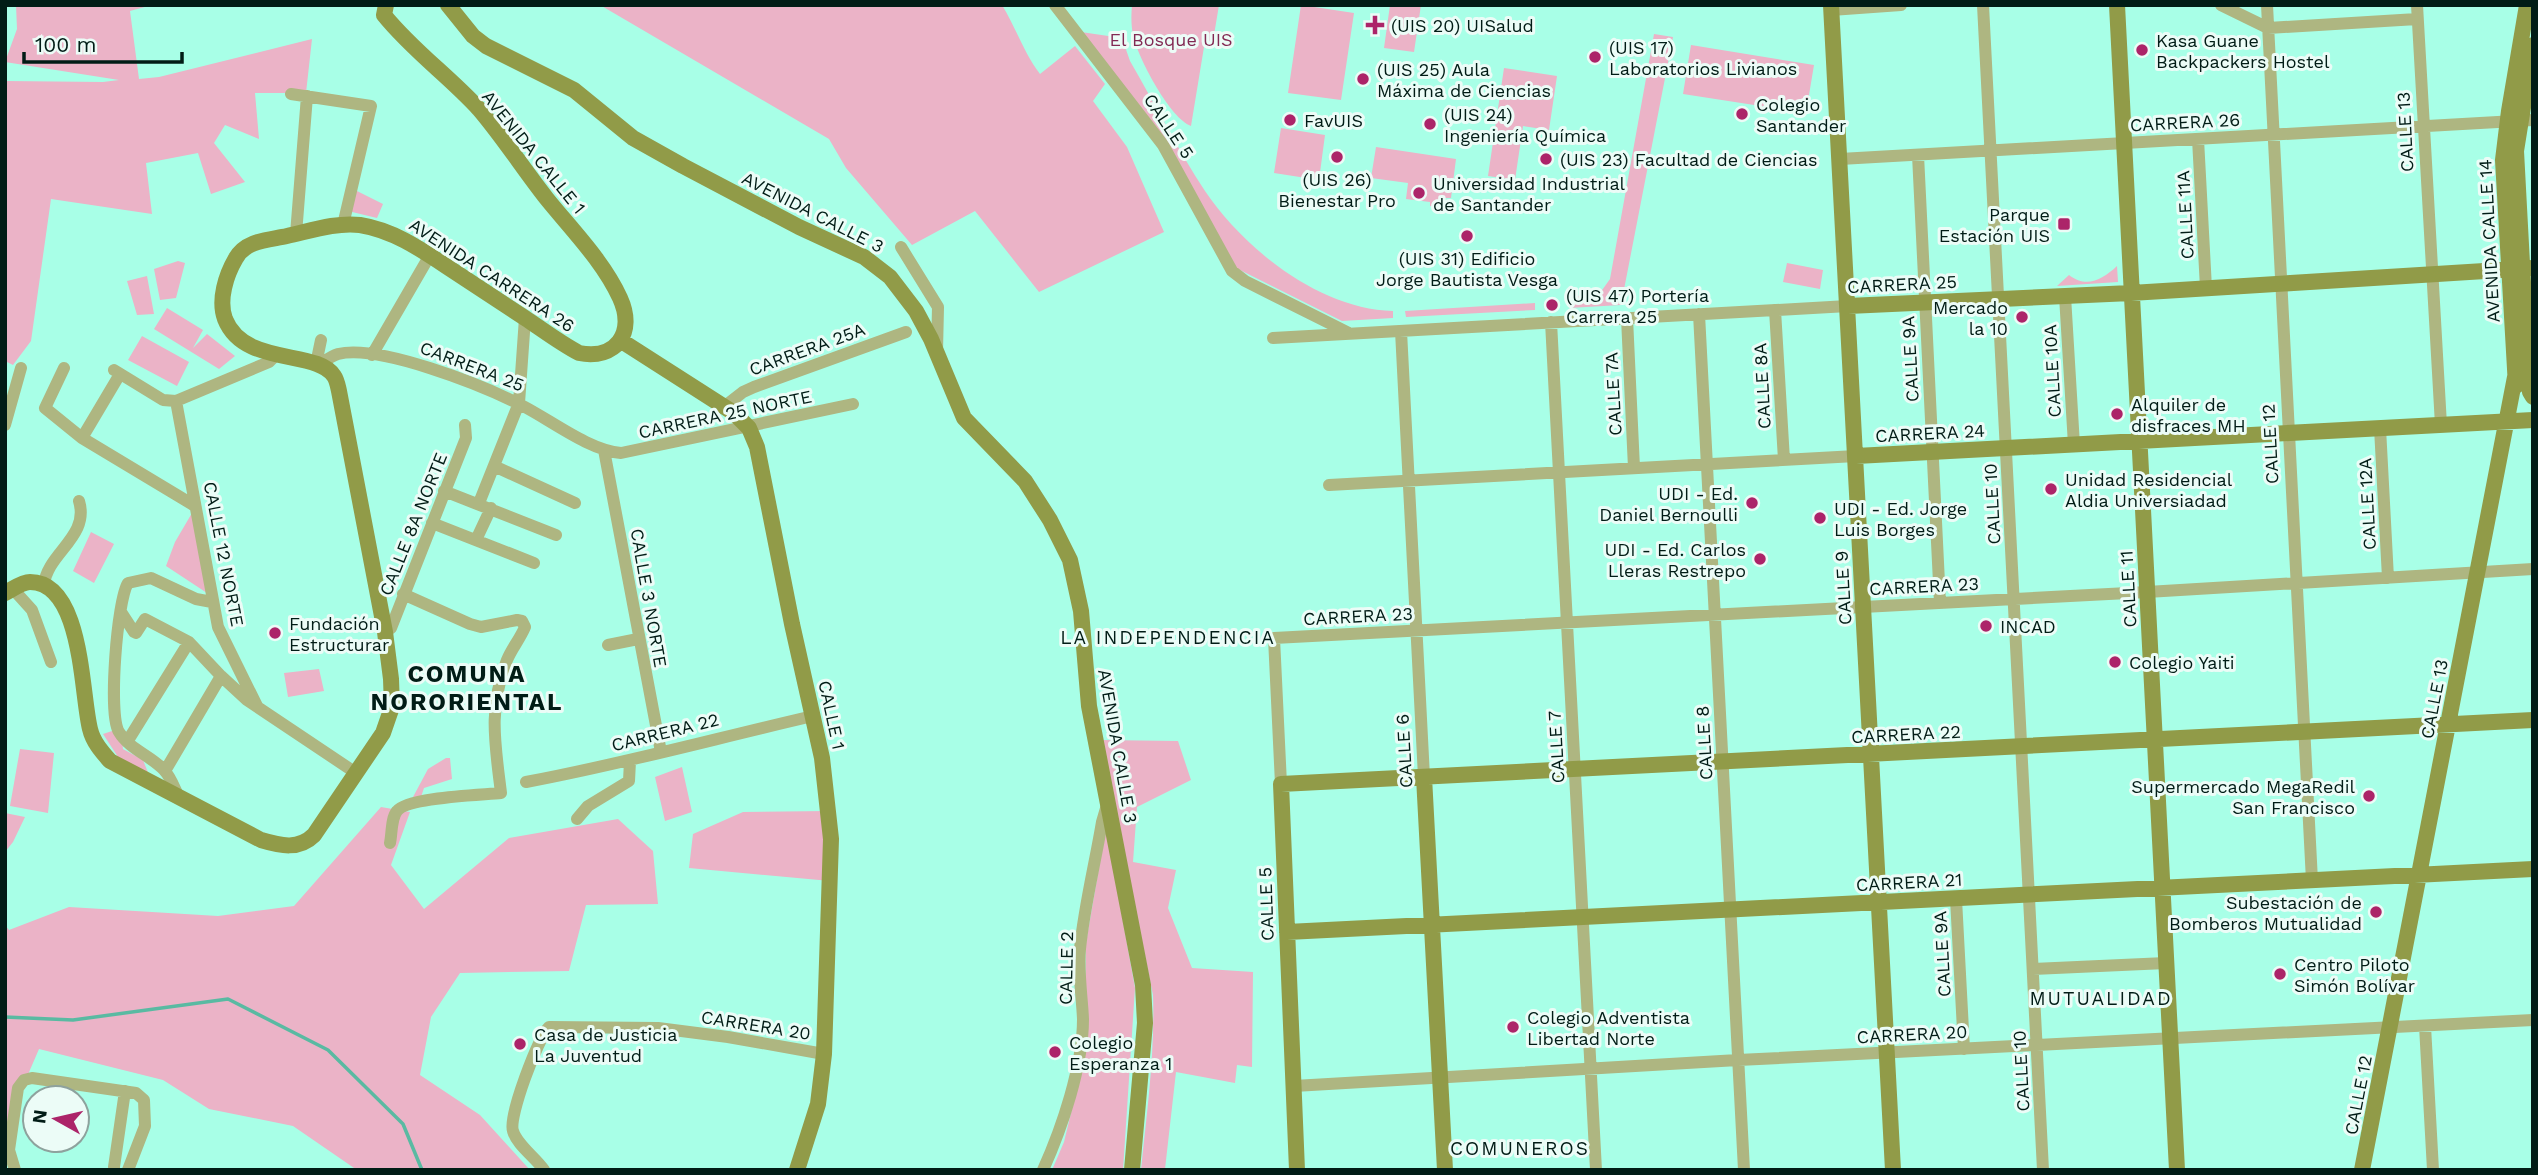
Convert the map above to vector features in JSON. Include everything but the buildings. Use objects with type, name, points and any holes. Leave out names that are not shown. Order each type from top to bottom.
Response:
[{"type":"street","name":"AVENIDA CALLE 1","points":[[386,5],[384,15],[405,41],[478,109],[609,279],[624,312],[624,331],[620,340]]},
{"type":"street","name":"AVENIDA CALLE 3","points":[[448,5],[473,36],[486,46],[574,90],[633,138],[876,265],[890,277],[916,311],[964,418],[1025,481],[1044,509],[1070,560],[1081,611],[1088,706],[1143,985],[1144,1034],[1132,1170]]},
{"type":"street","name":"CALLE 5","points":[[1055,5],[1163,145],[1227,263],[1238,277],[1350,334]]},
{"type":"street","points":[[1831,8],[1901,5]]},
{"type":"street","name":"CALLE 10","points":[[1983,5],[2043,1170]]},
{"type":"street","name":"CALLE 11","points":[[2117,5],[2177,1170]]},
{"type":"street","points":[[2221,5],[2268,28],[2417,19]]},
{"type":"street","name":"CALLE 12","points":[[2267,5],[2312,881]]},
{"type":"street","name":"CALLE 13","points":[[2417,5],[2441,425]]},
{"type":"street","name":"AVENIDA CALLE 14","points":[[2520,121],[2527,5]]},
{"type":"street","name":"CALLE 9","points":[[1831,8],[1893,1170]]},
{"type":"street","name":"AVENIDA CALLE 14","points":[[2524,390],[2516,152],[2533,45]]},
{"type":"street","points":[[291,94],[372,106],[343,225]]},
{"type":"street","points":[[296,234],[307,96]]},
{"type":"street","name":"CARRERA 26","points":[[1840,159],[2520,121]]},
{"type":"street","name":"CALLE 11A","points":[[2198,139],[2206,288]]},
{"type":"street","name":"CALLE 9A","points":[[1918,155],[1940,603]]},
{"type":"street","name":"AVENIDA CARRERA 26","points":[[275,356],[242,340],[227,323],[223,298],[229,271],[237,255],[252,244],[343,225],[360,225],[397,236],[579,353],[603,354],[614,349],[620,340]]},
{"type":"street","points":[[901,247],[938,307],[937,355]]},
{"type":"street","points":[[372,355],[430,255]]},
{"type":"street","name":"CARRERA 25","points":[[1273,338],[2131,293],[2522,269]]},
{"type":"street","name":"CALLE 10A","points":[[2065,296],[2074,445]]},
{"type":"street","name":"CALLE 8A","points":[[1775,310],[1784,460]]},
{"type":"street","name":"CALLE 8","points":[[1699,314],[1744,1170]]},
{"type":"street","points":[[477,540],[494,466],[519,403],[525,318]]},
{"type":"street","name":"CALLE 7A","points":[[1627,318],[1634,468]]},
{"type":"street","name":"CALLE 7","points":[[1551,322],[1596,1170]]},
{"type":"street","name":"CALLE 6","points":[[1401,331],[1445,1170]]},
{"type":"street","name":"CARRERA 25A","points":[[725,406],[754,387],[906,332]]},
{"type":"street","points":[[318,364],[321,340]]},
{"type":"street","name":"CALLE 1","points":[[620,340],[725,406],[749,428],[757,447],[822,758],[831,839],[824,1054],[818,1104],[797,1170]]},
{"type":"street","name":"CARRERA 25","points":[[318,364],[340,353],[416,362],[519,403],[604,450]]},
{"type":"street","points":[[51,662],[32,610],[9,591],[27,582],[41,584],[56,596],[71,620],[76,635],[90,730],[102,752],[119,768],[261,840],[281,845],[306,843],[314,835],[383,733],[392,706],[385,632],[334,376],[318,364],[275,356],[269,362],[176,401],[163,400],[117,372],[82,438]]},
{"type":"street","points":[[5,425],[21,368]]},
{"type":"street","points":[[64,368],[45,408],[82,438],[195,506]]},
{"type":"street","points":[[2524,390],[2518,405],[2532,420]]},
{"type":"street","name":"CALLE 13","points":[[2391,1028],[2507,421],[2524,390]]},
{"type":"street","name":"CALLE 12 NORTE","points":[[176,401],[218,626],[257,706]]},
{"type":"street","name":"CARRERA 25 NORTE","points":[[604,450],[621,453],[853,404]]},
{"type":"street","name":"CARRERA 24","points":[[1329,485],[2532,420]]},
{"type":"street","name":"CALLE 8A NORTE","points":[[385,632],[391,628],[466,438],[465,425]]},
{"type":"street","name":"CALLE 12A","points":[[2380,428],[2388,578]]},
{"type":"street","name":"CALLE 3 NORTE","points":[[604,450],[661,752]]},
{"type":"street","points":[[494,466],[575,503]]},
{"type":"street","points":[[444,491],[556,535]]},
{"type":"street","points":[[41,584],[80,523],[79,501]]},
{"type":"street","points":[[432,523],[534,563]]},
{"type":"street","name":"CARRERA 23","points":[[1275,638],[2533,569]]},
{"type":"street","points":[[180,799],[166,771],[127,742],[117,729],[115,662],[121,612],[128,583],[151,578],[188,596],[212,602]]},
{"type":"street","points":[[390,843],[395,816],[403,806],[421,800],[501,793],[494,708],[503,670],[524,630],[524,623],[517,620],[481,626],[470,624],[403,594]]},
{"type":"street","points":[[121,612],[134,632],[145,619],[189,642],[221,676],[257,706],[356,773]]},
{"type":"street","name":"CALLE 5","points":[[1275,638],[1297,1170]]},
{"type":"street","points":[[608,645],[638,639]]},
{"type":"street","points":[[127,742],[189,642]]},
{"type":"street","points":[[166,771],[221,676]]},
{"type":"street","name":"CARRERA 22","points":[[526,782],[630,761],[813,716]]},
{"type":"street","name":"CARRERA 22","points":[[1281,784],[2533,720]]},
{"type":"street","points":[[577,819],[588,806],[629,782],[630,761]]},
{"type":"street","name":"CALLE 2","points":[[1043,1170],[1061,1128],[1080,1045],[1083,1021],[1081,941],[1107,804]]},
{"type":"street","name":"CARRERA 21","points":[[1287,932],[2533,869]]},
{"type":"street","name":"CALLE 9A","points":[[1956,899],[1964,1049]]},
{"type":"street","points":[[2033,969],[2166,963]]},
{"type":"street","name":"CARRERA 20","points":[[1294,1086],[1738,1060],[2533,1020]]},
{"type":"street","name":"CARRERA 20","points":[[544,1170],[513,1133],[511,1122],[543,1034],[554,1026],[658,1028],[824,1054]]},
{"type":"street","points":[[2425,1026],[2432,1170]]},
{"type":"street","name":"CALLE 12","points":[[2362,1170],[2391,1028]]},
{"type":"street","points":[[15,1170],[9,1150],[18,1088],[24,1080],[32,1078],[131,1092],[144,1100],[145,1126],[128,1170]]},
{"type":"street","points":[[114,1167],[131,1092]]},
{"type":"green space","points":[[16,5],[152,5],[130,11],[139,79],[159,77],[312,39],[306,93],[255,93],[259,139],[225,125],[214,143],[245,182],[211,194],[198,153],[146,163],[152,214],[51,199],[31,341],[13,365],[5,361],[5,81],[119,80],[5,62],[17,29]]},
{"type":"green space","points":[[600,5],[1002,5],[1040,74],[1075,46],[1105,84],[1093,101],[1127,147],[1164,232],[1039,292],[975,211],[912,245],[846,168],[829,139]]},
{"type":"green space","name":"El Bosque UIS","points":[[1132,5],[1219,5],[1213,41],[1205,41],[1191,126],[1165,101],[1142,61],[1133,35]]},
{"type":"green space","points":[[1301,5],[1354,13],[1341,100],[1288,93]]},
{"type":"green space","points":[[1390,5],[1421,5],[1414,52],[1384,48]]},
{"type":"green space","points":[[1081,32],[1122,38],[1130,61],[1195,175],[1241,234],[1263,254],[1312,288],[1338,300],[1366,308],[1393,311],[1393,318],[1342,321],[1234,267],[1171,150]]},
{"type":"green space","points":[[1654,34],[1673,37],[1621,305],[1569,308],[1568,297],[1600,293],[1610,279]]},
{"type":"green space","points":[[1691,45],[1814,65],[1806,113],[1683,94]]},
{"type":"green space","points":[[1504,68],[1557,76],[1549,130],[1523,126],[1515,180],[1488,176]]},
{"type":"green space","points":[[1281,128],[1325,135],[1319,180],[1274,173]]},
{"type":"green space","points":[[1376,147],[1456,159],[1451,198],[1445,198],[1443,208],[1430,206],[1430,202],[1406,199],[1408,183],[1371,178]]},
{"type":"green space","points":[[353,189],[383,204],[377,218],[348,211]]},
{"type":"green space","points":[[178,261],[185,263],[176,298],[160,300],[154,269]]},
{"type":"green space","points":[[1787,263],[1823,270],[1820,289],[1783,282]]},
{"type":"green space","points":[[2117,266],[2118,282],[2057,286],[2069,275],[2082,281],[2094,281]]},
{"type":"green space","points":[[147,276],[154,314],[137,315],[127,281]]},
{"type":"green space","points":[[1535,303],[1535,310],[1406,317],[1405,311]]},
{"type":"green space","points":[[167,308],[203,330],[193,348],[207,334],[235,356],[219,369],[154,329]]},
{"type":"green space","points":[[142,336],[189,362],[177,386],[128,360]]},
{"type":"green space","points":[[192,513],[207,593],[166,566],[175,542]]},
{"type":"green space","points":[[91,532],[114,544],[94,583],[73,571]]},
{"type":"green space","points":[[319,669],[324,691],[288,697],[284,673]]},
{"type":"green space","points":[[115,730],[122,740],[123,749],[143,760],[149,775],[120,760],[103,734]]},
{"type":"green space","points":[[1101,740],[1178,741],[1191,780],[1137,807],[1133,862],[1176,870],[1168,908],[1192,968],[1253,972],[1252,1067],[1237,1065],[1235,1083],[1176,1072],[1165,1169],[1171,1170],[1141,1170],[1152,1060],[1153,995]]},
{"type":"green space","points":[[20,749],[54,753],[48,813],[10,806]]},
{"type":"green space","points":[[450,758],[452,779],[424,788],[421,797],[413,797],[428,769]]},
{"type":"green space","points":[[682,767],[692,812],[665,821],[655,777]]},
{"type":"green space","points":[[381,807],[410,812],[391,865],[424,909],[509,838],[618,819],[653,851],[658,904],[586,905],[569,971],[460,973],[431,1017],[420,1075],[480,1115],[530,1170],[357,1170],[293,1126],[209,1109],[163,1080],[39,1049],[24,1084],[21,1084],[21,1091],[5,1128],[5,925],[9,930],[69,907],[218,916],[294,906]]},
{"type":"green space","points":[[828,811],[830,881],[689,868],[693,834],[743,812]]},
{"type":"green space","points":[[5,813],[25,817],[5,852]]},
{"type":"green space","points":[[1106,827],[1135,988],[1123,1170],[1052,1170],[1064,1142],[1085,1055],[1086,943]]},
{"type":"waterway","points":[[5,1017],[73,1020],[228,999],[328,1050],[403,1124],[422,1170]]},
{"type":"place","name":"(UIS 20) UISalud","points":[[1375,25]]},
{"type":"place","name":"Kasa Guane Backpackers Hostel","points":[[2142,50]]},
{"type":"place","name":"(UIS 17) Laboratorios Livianos","points":[[1595,57]]},
{"type":"place","name":"(UIS 25) Aula Máxima de Ciencias","points":[[1363,79]]},
{"type":"place","name":"Colegio Santander","points":[[1742,114]]},
{"type":"place","name":"FavUIS","points":[[1290,120]]},
{"type":"place","name":"(UIS 24) Ingeniería Química","points":[[1430,124]]},
{"type":"place","name":"(UIS 26) Bienestar Pro","points":[[1337,157]]},
{"type":"place","name":"(UIS 23) Facultad de Ciencias","points":[[1546,159]]},
{"type":"place","name":"Universidad Industrial de Santander","points":[[1419,193]]},
{"type":"place","name":"Parque Estación UIS","points":[[2064,224]]},
{"type":"place","name":"(UIS 31) Edificio Jorge Bautista Vesga","points":[[1467,236]]},
{"type":"place","name":"(UIS 47) Portería Carrera 25","points":[[1552,305]]},
{"type":"place","name":"Mercado la 10","points":[[2022,317]]},
{"type":"place","name":"Alquiler de disfraces MH","points":[[2117,414]]},
{"type":"place","name":"Unidad Residencial Aldia Universiadad","points":[[2051,489]]},
{"type":"place","name":"UDI - Ed. Daniel Bernoulli","points":[[1752,503]]},
{"type":"place","name":"UDI - Ed. Jorge Luis Borges","points":[[1820,518]]},
{"type":"place","name":"UDI - Ed. Carlos Lleras Restrepo","points":[[1760,559]]},
{"type":"place","name":"INCAD","points":[[1986,626]]},
{"type":"place","name":"Fundación Estructurar","points":[[275,633]]},
{"type":"place","name":"Colegio Yaiti","points":[[2115,662]]},
{"type":"place","name":"Supermercado MegaRedil San Francisco","points":[[2369,796]]},
{"type":"place","name":"Subestación de Bomberos Mutualidad","points":[[2376,912]]},
{"type":"place","name":"Centro Piloto Simón Bolívar","points":[[2280,974]]},
{"type":"place","name":"Colegio Adventista Libertad Norte","points":[[1513,1027]]},
{"type":"place","name":"Casa de Justicia La Juventud","points":[[520,1044]]},
{"type":"place","name":"Colegio Esperanza 1","points":[[1055,1052]]},
{"type":"district","name":"LA INDEPENDENCIA","points":[[1168,637]]},
{"type":"district","name":"COMUNA NORORIENTAL","points":[[467,688]]},
{"type":"district","name":"MUTUALIDAD","points":[[2101,998]]},
{"type":"district","name":"COMUNEROS","points":[[1520,1148]]}]
